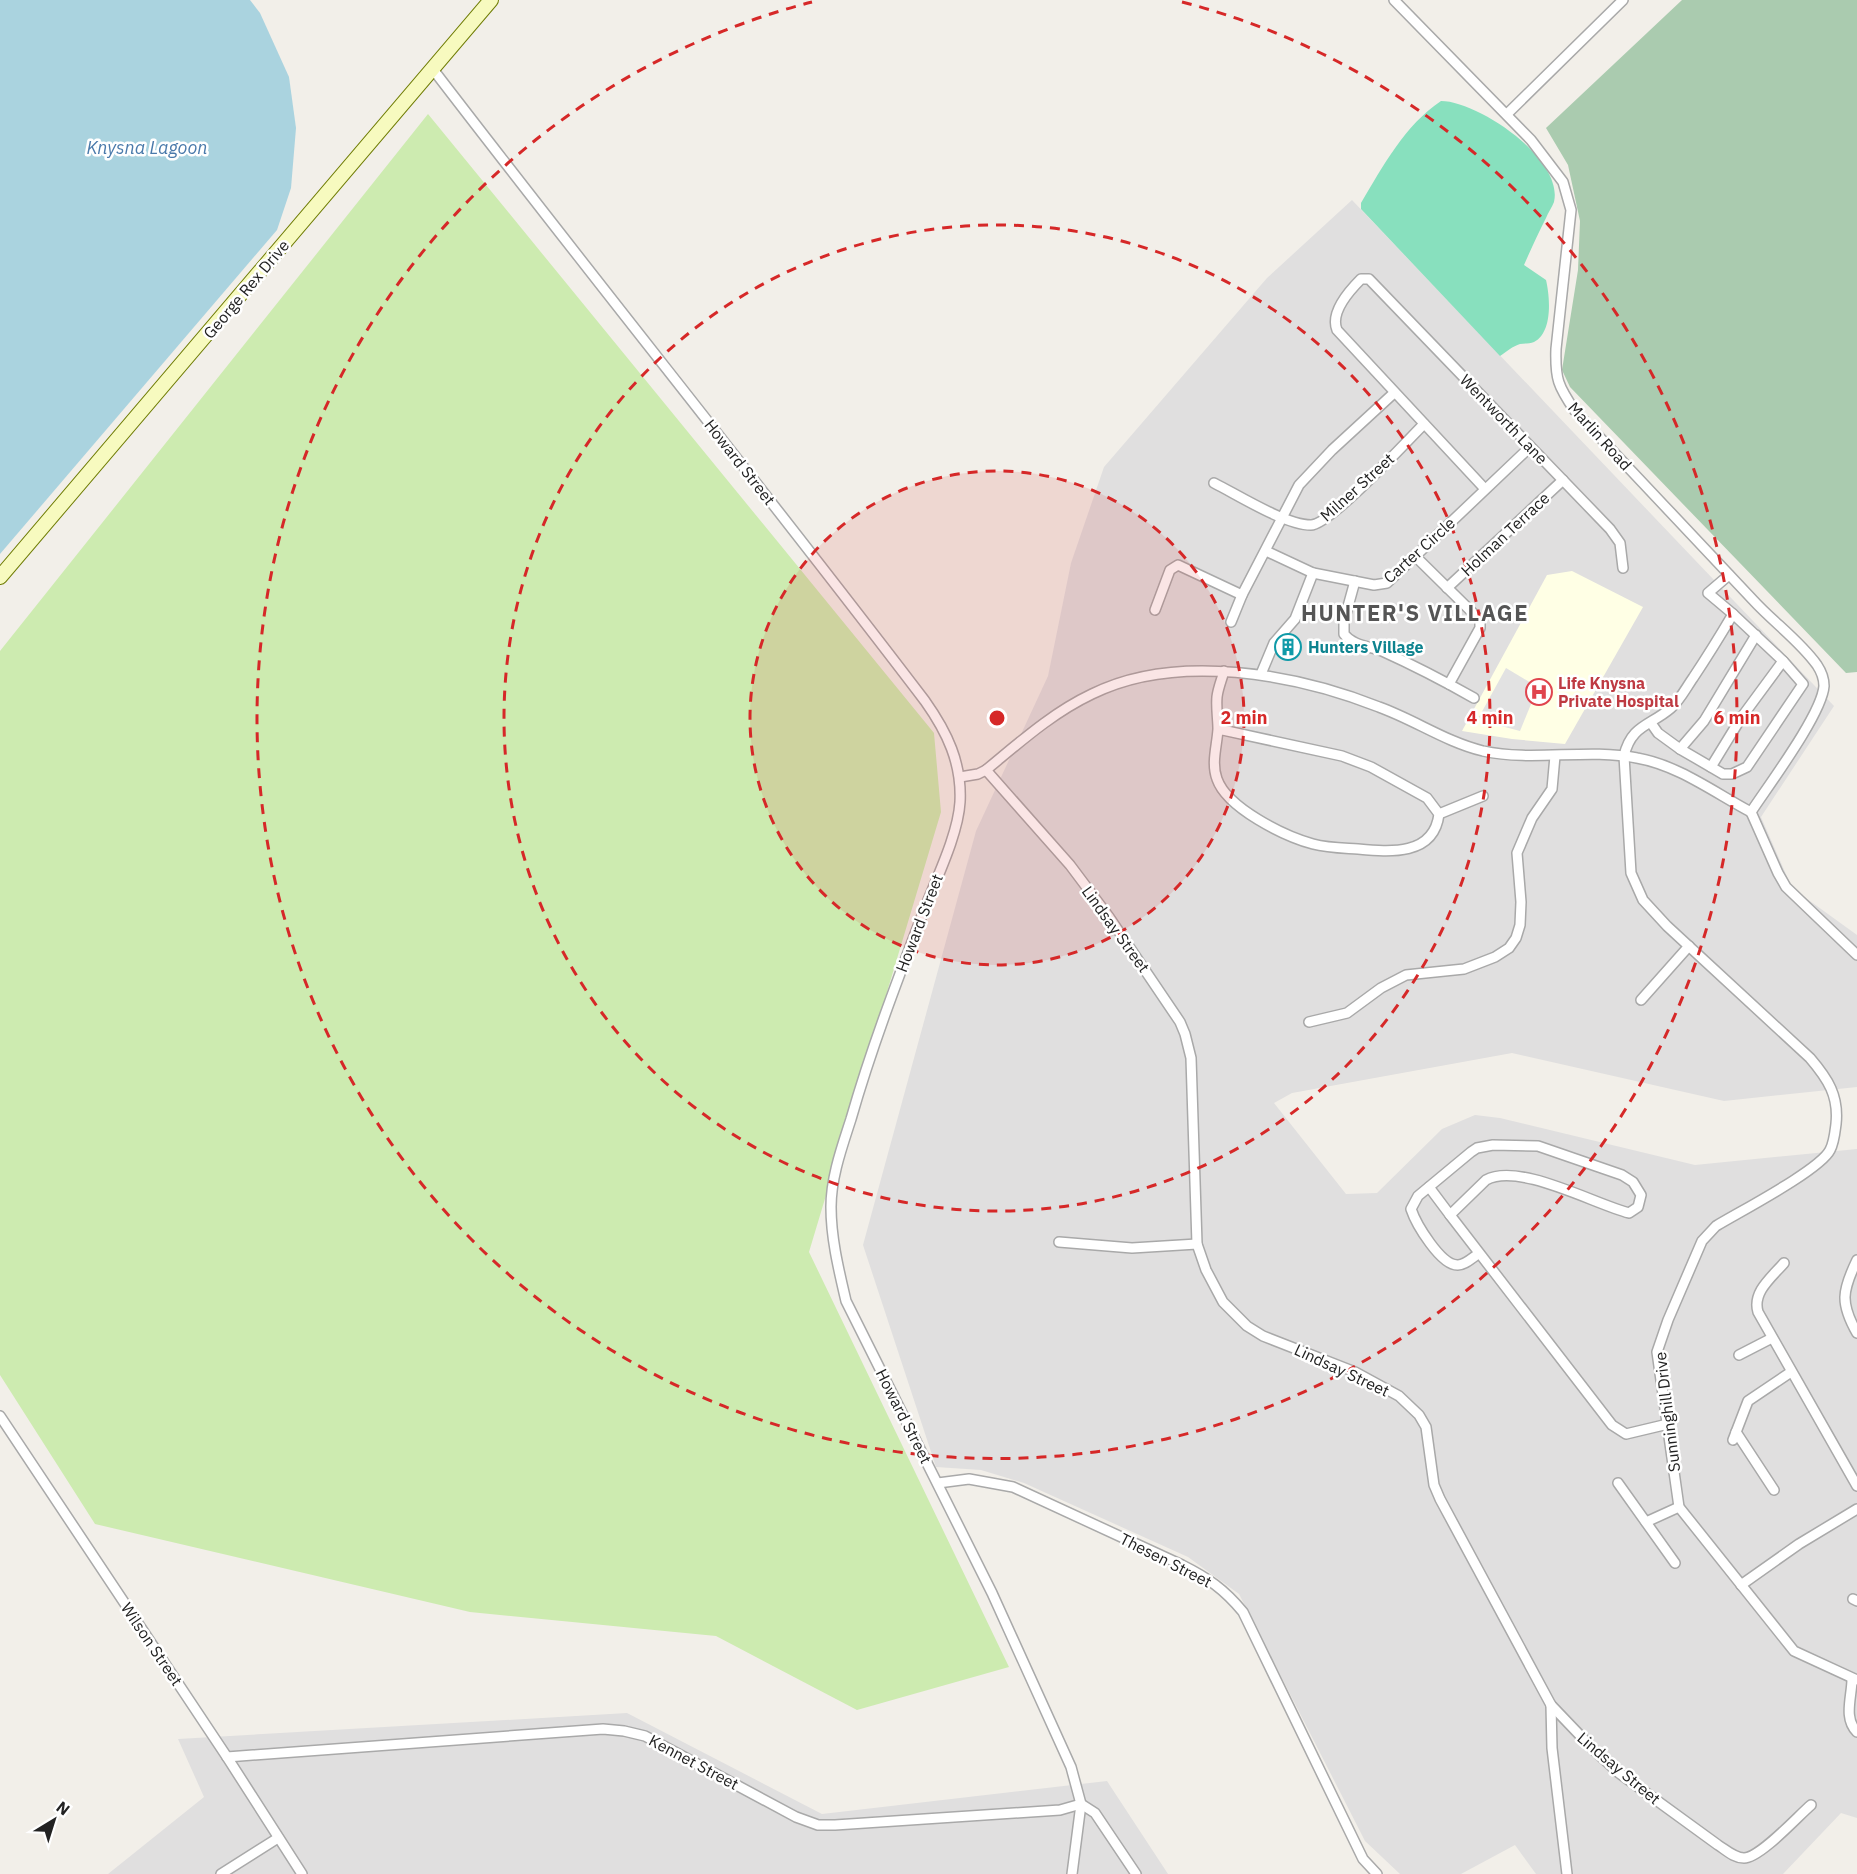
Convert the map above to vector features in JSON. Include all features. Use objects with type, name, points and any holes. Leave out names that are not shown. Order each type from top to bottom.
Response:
[{"type":"street","name":"George Rex Drive","points":[[0,577],[491,0]]},
{"type":"street","name":"Marlin Road","points":[[1394,0],[1507,114],[1550,162],[1563,182],[1571,210],[1556,349],[1556,369],[1560,389],[1575,411],[1817,665],[1824,686],[1820,702],[1751,812]]},
{"type":"street","points":[[1507,114],[1623,0]]},
{"type":"street","name":"Howard Street","points":[[432,68],[535,203],[827,572],[918,692],[946,733],[960,777],[958,816],[883,1017],[840,1155],[831,1207],[837,1262],[846,1301],[938,1483],[1052,1721],[1071,1767],[1080,1804]]},
{"type":"street","name":"Wentworth Lane","points":[[1394,393],[1339,332],[1334,322],[1335,313],[1358,282],[1364,278],[1369,279],[1425,335],[1617,537],[1620,543],[1623,568]]},
{"type":"street","points":[[1231,622],[1281,517],[1303,479],[1394,393],[1485,489]]},
{"type":"street","name":"Milner Street","points":[[1214,483],[1281,517],[1310,525],[1325,520],[1424,424]]},
{"type":"street","name":"Carter Circle","points":[[1266,551],[1313,573],[1374,585],[1387,583],[1530,447]]},
{"type":"street","name":"Holman Terrace","points":[[1447,588],[1563,480]]},
{"type":"street","points":[[1416,557],[1480,620],[1449,684]]},
{"type":"street","points":[[1155,610],[1170,570],[1178,566],[1242,595]]},
{"type":"street","points":[[1261,674],[1272,647],[1295,619],[1313,573]]},
{"type":"street","points":[[1652,723],[1658,733],[1680,749],[1723,774],[1732,774],[1747,767],[1803,684],[1756,634],[1708,593],[1729,575]]},
{"type":"street","points":[[1355,581],[1344,621],[1343,631],[1347,638],[1352,642],[1380,651],[1474,698]]},
{"type":"street","points":[[1624,756],[1626,746],[1634,733],[1643,725],[1652,723],[1675,704],[1733,614]]},
{"type":"street","points":[[1680,749],[1704,721],[1756,634]]},
{"type":"street","points":[[1711,767],[1741,718],[1783,661]]},
{"type":"street","points":[[960,777],[986,770],[1045,721],[1095,692],[1152,676],[1184,672],[1224,670],[1261,674],[1344,694],[1381,707],[1466,747],[1505,755],[1624,756],[1639,758],[1669,768],[1751,812],[1786,887],[1857,955]]},
{"type":"street","points":[[1218,729],[1342,756],[1371,767],[1427,798],[1439,814],[1438,825],[1429,838],[1422,843],[1403,850],[1330,848],[1293,837],[1235,804],[1221,788],[1214,768],[1218,729],[1217,695],[1224,670]]},
{"type":"street","points":[[1309,1022],[1347,1012],[1387,984],[1406,975],[1464,969],[1495,957],[1509,948],[1516,938],[1520,925],[1521,902],[1517,853],[1532,818],[1552,789],[1555,756]]},
{"type":"street","name":"Sunninghill Drive","points":[[1624,756],[1632,873],[1636,888],[1652,911],[1810,1058],[1830,1082],[1837,1113],[1830,1151],[1823,1159],[1803,1174],[1716,1226],[1707,1234],[1668,1320],[1657,1352],[1679,1507]]},
{"type":"street","name":"Lindsay Street","points":[[986,770],[1070,865],[1142,964],[1180,1022],[1191,1058],[1197,1244],[1206,1270],[1223,1302],[1247,1326],[1263,1336],[1354,1372],[1399,1396],[1419,1415],[1426,1427],[1434,1485],[1440,1499],[1551,1705],[1586,1743],[1619,1773],[1681,1819],[1735,1856],[1742,1858],[1756,1854],[1811,1804]]},
{"type":"street","points":[[1439,814],[1483,796]]},
{"type":"street","points":[[1641,1000],[1689,946]]},
{"type":"street","points":[[1450,1215],[1486,1180],[1500,1175],[1520,1176],[1567,1190],[1629,1213],[1638,1208],[1641,1195],[1636,1185],[1622,1175],[1538,1146],[1492,1145],[1477,1148],[1429,1187],[1414,1201],[1411,1209],[1436,1250],[1447,1262],[1456,1265],[1464,1264],[1478,1254]]},
{"type":"street","points":[[1429,1187],[1478,1254],[1615,1428],[1626,1434],[1668,1424]]},
{"type":"street","points":[[1059,1242],[1132,1248],[1197,1244]]},
{"type":"street","points":[[1857,1260],[1844,1302],[1848,1317],[1857,1334]]},
{"type":"street","points":[[1784,1263],[1757,1296],[1755,1304],[1791,1372],[1857,1486]]},
{"type":"street","points":[[1739,1355],[1772,1338]]},
{"type":"street","points":[[1774,1490],[1734,1436],[1748,1401],[1791,1372]]},
{"type":"street","name":"Wilson Street","points":[[0,1416],[302,1874]]},
{"type":"street","name":"Thesen Street","points":[[938,1483],[969,1479],[1012,1488],[1182,1565],[1209,1579],[1228,1595],[1243,1612],[1363,1859],[1377,1874]]},
{"type":"street","points":[[1618,1483],[1676,1563]]},
{"type":"street","points":[[1646,1522],[1679,1507],[1794,1651],[1855,1680],[1849,1719],[1851,1726],[1857,1732]]},
{"type":"street","points":[[1742,1586],[1799,1544],[1857,1509]]},
{"type":"street","points":[[1551,1705],[1552,1748],[1567,1874]]},
{"type":"street","name":"Kennet Street","points":[[227,1757],[603,1729],[645,1736],[796,1817],[818,1825],[853,1825],[1060,1810],[1080,1804]]},
{"type":"street","points":[[1072,1874],[1080,1804],[1095,1813],[1136,1874]]},
{"type":"street","points":[[221,1874],[278,1838]]},
{"type":"shaded area","points":[[1682,0],[1857,0],[1857,672],[1846,673],[1570,387],[1562,370],[1578,270],[1580,221],[1568,165],[1546,128]]},
{"type":"shaded area","points":[[1352,200],[1834,706],[1761,817],[1792,888],[1857,935],[1857,1087],[1724,1101],[1512,1053],[1292,1093],[1274,1103],[1346,1194],[1377,1193],[1442,1129],[1475,1115],[1500,1118],[1695,1165],[1857,1149],[1857,1818],[1841,1813],[1783,1874],[1536,1874],[1515,1845],[1461,1874],[1400,1874],[1365,1841],[1239,1594],[1188,1557],[1024,1483],[981,1470],[936,1467],[863,1245],[976,831],[1048,676],[1071,563],[1104,467],[1267,278]]},
{"type":"shaded area","name":"Life Knysna Private Hospital","points":[[1572,571],[1643,607],[1565,744],[1462,731],[1547,575]]},
{"type":"shaded area","points":[[1506,668],[1538,687],[1520,731],[1486,722],[1479,717]]},
{"type":"shaded area","points":[[627,1713],[822,1814],[1107,1781],[1168,1874],[108,1874],[204,1797],[178,1739]]},
{"type":"green space","points":[[1441,101],[1476,111],[1515,135],[1546,168],[1554,185],[1554,202],[1524,265],[1546,280],[1549,304],[1547,322],[1540,337],[1534,342],[1517,345],[1500,356],[1361,209],[1361,203],[1396,147],[1416,122]]},
{"type":"green space","points":[[428,114],[934,733],[941,812],[809,1252],[1009,1667],[857,1710],[716,1636],[470,1612],[95,1524],[0,1375],[0,651]]},
{"type":"water","name":"Knysna Lagoon","points":[[0,0],[250,0],[260,13],[289,77],[296,128],[291,188],[277,230],[0,554]]},
{"type":"place","name":"Hunters Village","points":[[1288,647]]},
{"type":"place","name":"Life Knysna Private Hospital","points":[[1539,692]]},
{"type":"district","name":"HUNTER'S VILLAGE","points":[[1415,613]]}]
